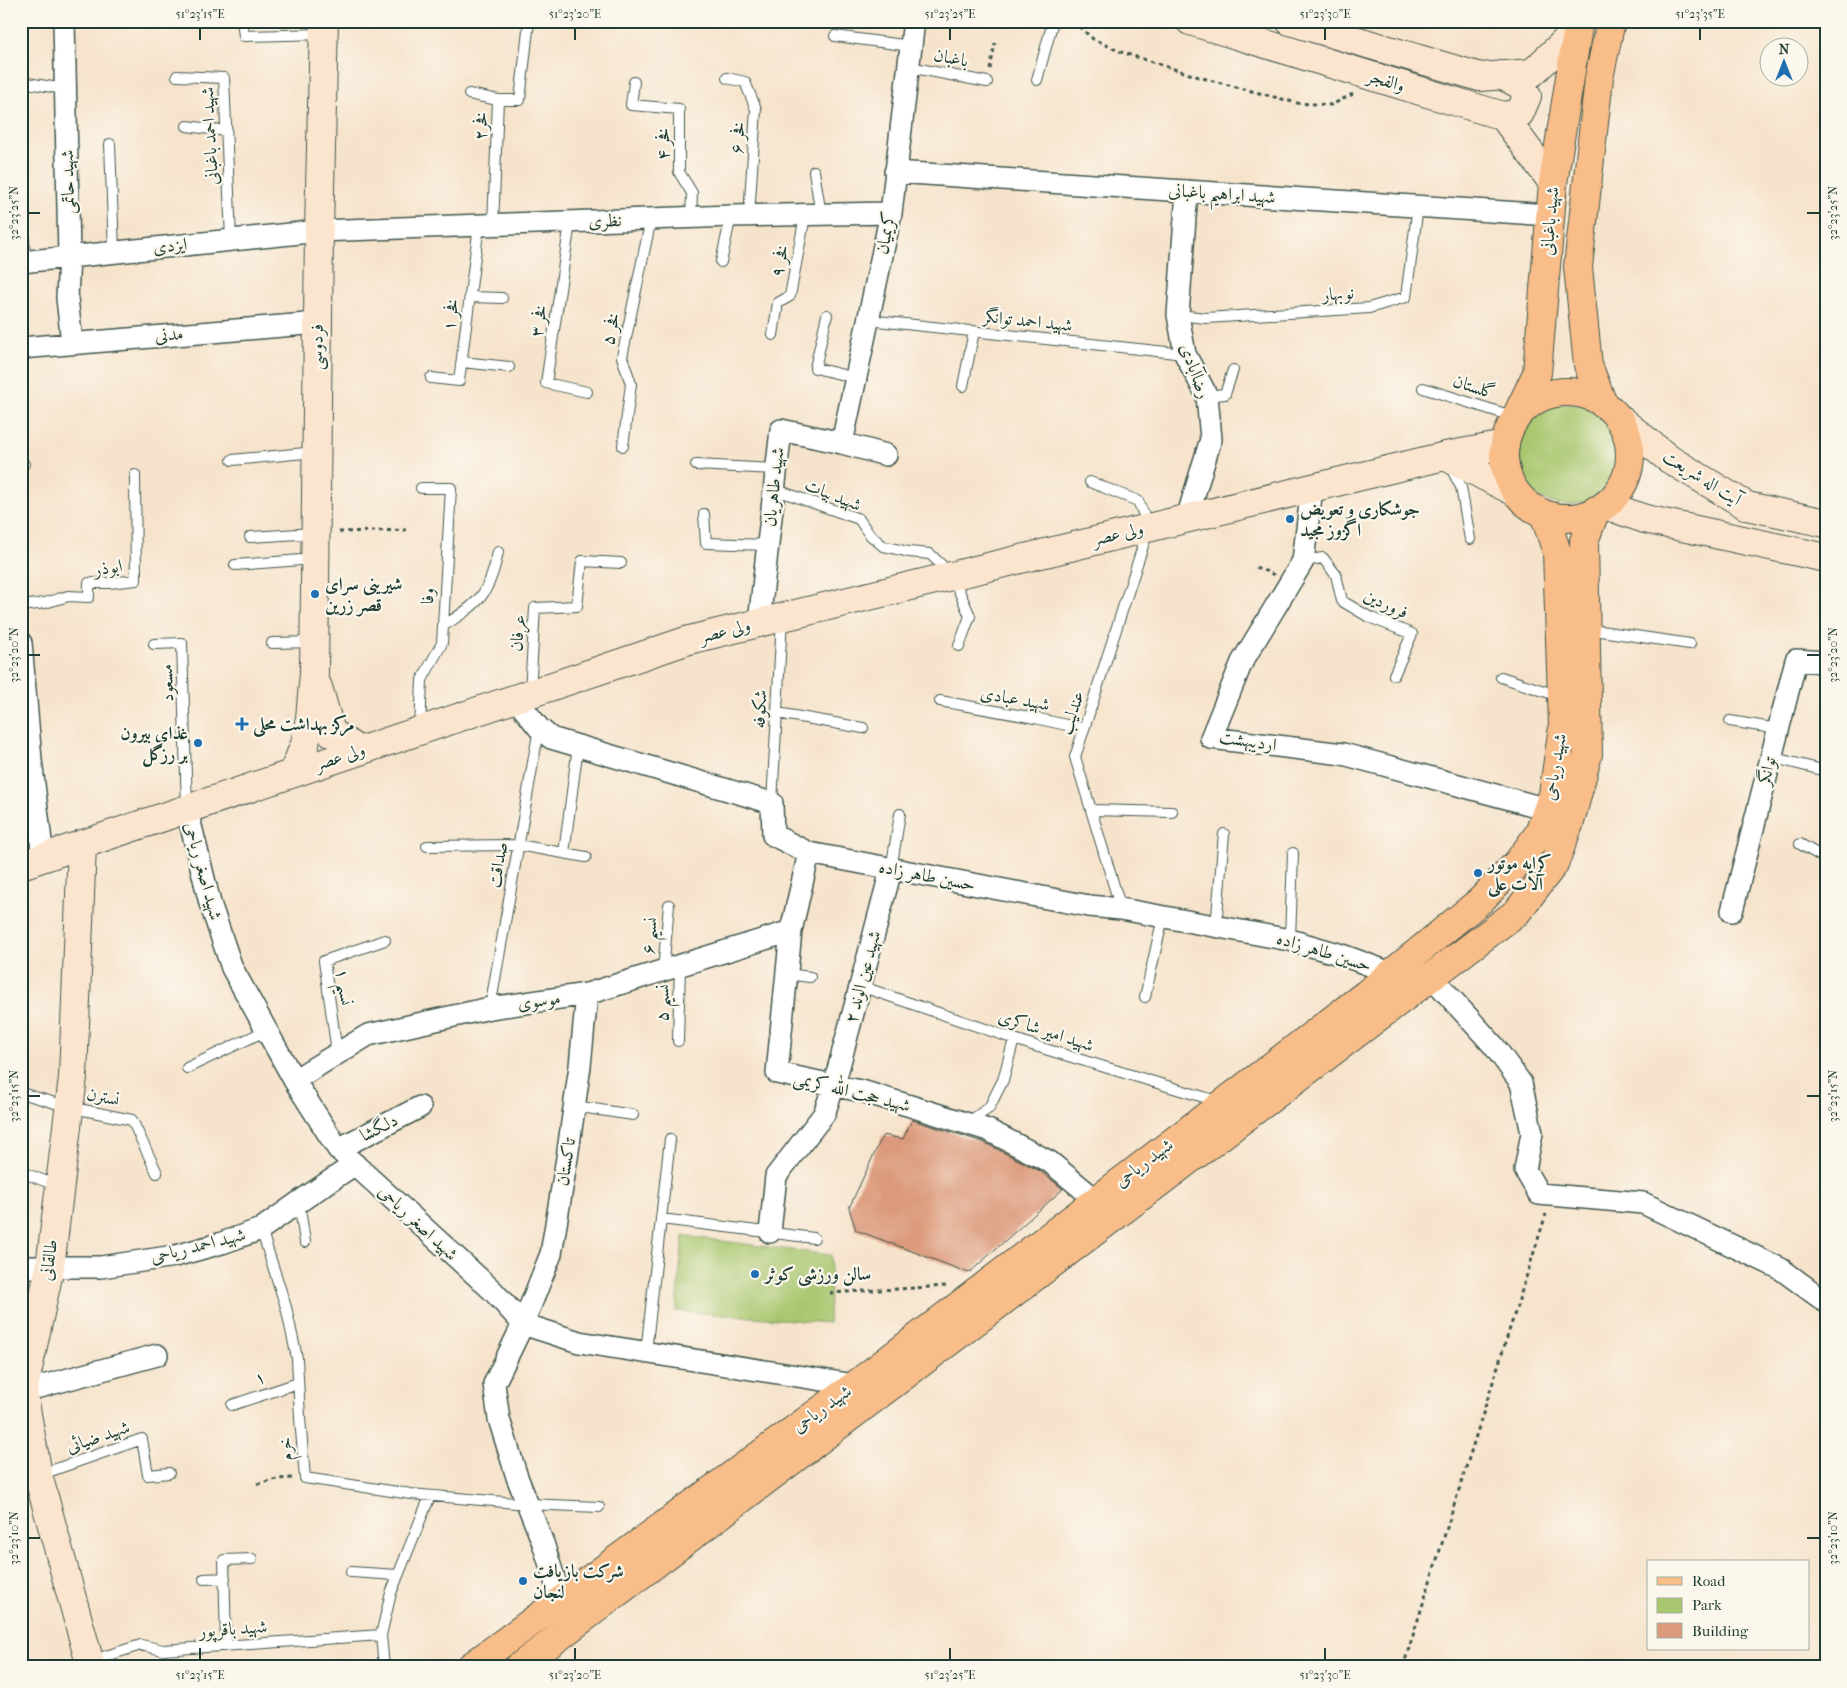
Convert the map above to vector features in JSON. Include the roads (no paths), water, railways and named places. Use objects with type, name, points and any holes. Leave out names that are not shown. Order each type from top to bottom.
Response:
[{"type":"main road","name":"شهید باغبانی","points":[[1610,21],[1599,78],[1578,267],[1588,365],[1610,411]]},
{"type":"main road","name":"شهید باغبانی","points":[[1516,417],[1537,373],[1553,183],[1578,26]]},
{"type":"main road","points":[[1566,392],[1586,395],[1610,411],[1626,434],[1630,454],[1627,473],[1619,491],[1601,508],[1580,516],[1562,518],[1544,514],[1528,505],[1515,492],[1506,474],[1503,454],[1507,435],[1516,417],[1530,404],[1547,395],[1566,392]]},
{"type":"main road","name":"شهید ریاحی","points":[[519,1667],[1517,912],[1554,864],[1570,822],[1588,754],[1584,541],[1601,508]]},
{"type":"main road","name":"شهید ریاحی","points":[[470,1667],[855,1385],[1223,1103],[1391,973],[1480,901],[1518,862],[1539,833],[1553,794],[1563,727],[1557,552],[1544,514]]},
{"type":"street","name":"شهید حاتمی","points":[[64,21],[69,256],[68,298],[72,343]]},
{"type":"street","name":"کریمیان","points":[[842,443],[891,213],[914,21]]},
{"type":"street","name":"والفجر","points":[[1190,21],[1503,116]]},
{"type":"street","name":"والفجر","points":[[1290,21],[1480,77],[1532,73],[1578,26]]},
{"type":"street","name":"فردوسی","points":[[293,773],[305,744],[310,718],[314,673],[318,231],[324,27]]},
{"type":"street","points":[[1502,75],[1521,86],[1527,96],[1520,113],[1503,116],[1553,183]]},
{"type":"street","name":"شهید ابراهیم باغبانی","points":[[895,172],[1550,215]]},
{"type":"street","name":"رضاآبادی","points":[[1187,191],[1178,315],[1185,354],[1207,396],[1211,439],[1187,518]]},
{"type":"street","name":"نظری","points":[[318,231],[740,216],[891,213]]},
{"type":"street","name":"ایزدی","points":[[23,262],[318,231]]},
{"type":"street","name":"مدنی","points":[[21,348],[318,323]]},
{"type":"street","name":"آیت اله شریعت","points":[[1610,411],[1668,459],[1747,506],[1826,523]]},
{"type":"street","name":"شهید طاهریان","points":[[770,620],[768,545],[781,430],[886,455]]},
{"type":"street","name":"ولی عصر","points":[[32,861],[688,640],[1445,456],[1505,445]]},
{"type":"street","points":[[1445,456],[1515,492]]},
{"type":"street","name":"اردیبهشت","points":[[1312,488],[1302,561],[1242,662],[1211,738],[1343,754],[1547,810]]},
{"type":"street","name":"آیت اله شریعت","points":[[1601,508],[1826,558]]},
{"type":"street","points":[[21,643],[32,861]]},
{"type":"street","name":"توانگر","points":[[1732,911],[1796,660],[1826,662]]},
{"type":"street","name":"فردوسی","points":[[314,673],[332,732],[359,751]]},
{"type":"street","points":[[523,696],[539,728],[551,738],[772,803]]},
{"type":"street","name":"حسین طاهر زاده","points":[[772,803],[773,835],[809,853],[1089,906],[1121,909],[1290,940],[1342,955],[1391,973]]},
{"type":"street","name":"شهید اصغر ریاحی","points":[[187,810],[210,903],[232,968],[294,1080],[338,1148],[493,1291],[523,1324],[579,1342],[855,1385]]},
{"type":"street","name":"طالقانی","points":[[82,844],[73,1077],[50,1267],[22,1392],[38,1475],[91,1664]]},
{"type":"street","name":"شهید حجت الله کریمی","points":[[809,853],[791,931],[776,1073],[865,1092],[988,1130],[1050,1162],[1096,1200]]},
{"type":"street","name":"شهید عین الوند ۲","points":[[770,1232],[776,1176],[824,1114],[834,1085],[891,870]]},
{"type":"street","name":"موسوی","points":[[294,1080],[337,1052],[368,1035],[490,1008],[587,994],[791,931]]},
{"type":"street","points":[[1431,976],[1494,1046],[1521,1083],[1532,1133],[1525,1170],[1539,1194],[1643,1203],[1781,1269],[1826,1302]]},
{"type":"street","name":"تاکستان","points":[[561,1600],[499,1419],[494,1384],[523,1324],[551,1254],[574,1106],[587,994]]},
{"type":"street","name":"دلگشا","points":[[338,1148],[420,1106]]},
{"type":"street","name":"شهید احمد ریاحی","points":[[21,1267],[101,1267],[175,1256],[222,1243],[261,1229],[355,1164]]},
{"type":"street","points":[[22,1392],[157,1355]]},
{"type":"lane","points":[[242,21],[244,36],[324,27]]},
{"type":"lane","name":"فخر۲","points":[[486,225],[498,100],[520,100],[529,21]]},
{"type":"lane","points":[[1037,80],[1053,21]]},
{"type":"lane","name":"باغبان","points":[[835,36],[910,57],[987,82]]},
{"type":"lane","name":"شهید احمد باغبانی","points":[[177,76],[224,78],[231,240]]},
{"type":"lane","name":"فخر ۶","points":[[727,78],[745,82],[756,109],[740,216]]},
{"type":"lane","points":[[21,82],[65,89]]},
{"type":"lane","name":"فخر ۴","points":[[634,82],[630,105],[679,109],[679,172],[692,193],[691,218]]},
{"type":"lane","points":[[469,94],[498,100]]},
{"type":"lane","points":[[187,126],[226,131]]},
{"type":"lane","points":[[110,144],[114,252]]},
{"type":"lane","points":[[813,215],[814,171]]},
{"type":"lane","points":[[21,176],[23,262]]},
{"type":"lane","name":"نوبهار","points":[[1178,315],[1206,318],[1369,308],[1406,297],[1418,206]]},
{"type":"lane","name":"فخر ۹","points":[[773,335],[778,303],[790,296],[813,215]]},
{"type":"lane","points":[[721,262],[740,216]]},
{"type":"lane","name":"فخر ۵","points":[[623,446],[630,384],[622,357],[651,219]]},
{"type":"lane","name":"فخر ۳","points":[[570,223],[546,383],[587,392]]},
{"type":"lane","name":"فخر ۱","points":[[431,378],[459,381],[470,297],[486,225]]},
{"type":"lane","points":[[470,297],[502,298]]},
{"type":"lane","points":[[827,314],[815,368],[856,378]]},
{"type":"lane","name":"شهید احمد توانگر","points":[[868,320],[1185,354]]},
{"type":"lane","points":[[963,386],[974,331]]},
{"type":"lane","points":[[462,362],[509,367]]},
{"type":"lane","points":[[1207,396],[1225,394],[1233,370]]},
{"type":"lane","name":"گلستان","points":[[1423,388],[1516,417]]},
{"type":"lane","points":[[232,460],[316,452]]},
{"type":"lane","points":[[1445,456],[1461,487],[1470,539]]},
{"type":"lane","name":"شهید بیات","points":[[696,465],[775,479],[859,519],[869,534],[883,546],[909,552],[930,554],[952,575]]},
{"type":"lane","name":"ابوذر","points":[[21,606],[45,603],[68,596],[89,597],[89,583],[136,580],[135,475]]},
{"type":"lane","points":[[1090,482],[1138,501],[1149,527]]},
{"type":"lane","name":"وفا","points":[[420,731],[422,680],[442,643],[451,488],[421,488]]},
{"type":"lane","points":[[704,514],[706,543],[768,545]]},
{"type":"lane","name":"عندلیب","points":[[1121,909],[1075,757],[1149,527]]},
{"type":"lane","points":[[250,536],[316,546]]},
{"type":"lane","points":[[235,564],[316,546]]},
{"type":"lane","points":[[443,626],[469,609],[486,592],[498,552]]},
{"type":"lane","name":"فروردین","points":[[1302,561],[1322,558],[1336,575],[1342,601],[1369,617],[1412,634],[1394,675]]},
{"type":"lane","name":"عرفان","points":[[523,696],[535,608],[577,606],[582,561],[621,563]]},
{"type":"lane","points":[[952,575],[970,616],[959,646]]},
{"type":"lane","name":"شکوفه","points":[[770,620],[776,713],[772,803]]},
{"type":"lane","points":[[1585,628],[1690,644]]},
{"type":"lane","points":[[272,643],[315,642]]},
{"type":"lane","name":"مسعود","points":[[154,644],[182,643],[187,810]]},
{"type":"lane","points":[[1501,678],[1563,698]]},
{"type":"lane","name":"شهید عبادی","points":[[940,701],[1084,729]]},
{"type":"lane","points":[[776,713],[863,728]]},
{"type":"lane","points":[[1730,721],[1778,729]]},
{"type":"lane","name":"صداقت","points":[[490,1008],[539,728]]},
{"type":"lane","points":[[564,853],[578,746]]},
{"type":"lane","points":[[1771,757],[1826,771]]},
{"type":"lane","points":[[1091,810],[1172,812]]},
{"type":"lane","points":[[891,870],[900,814]]},
{"type":"lane","points":[[1216,926],[1224,834]]},
{"type":"lane","points":[[1800,844],[1826,858]]},
{"type":"lane","points":[[427,846],[518,845],[586,857]]},
{"type":"lane","points":[[1290,940],[1293,853]]},
{"type":"lane","name":"نسیم ۶","points":[[669,905],[672,968]]},
{"type":"lane","points":[[1146,998],[1163,917]]},
{"type":"lane","name":"نسیم ۱","points":[[337,1052],[324,961],[386,940]]},
{"type":"lane","name":"نسیم ۵","points":[[672,968],[678,1041]]},
{"type":"lane","points":[[786,974],[810,977]]},
{"type":"lane","name":"شهید امیر شاکری","points":[[860,986],[1014,1039],[1223,1103]]},
{"type":"lane","points":[[186,1068],[267,1030]]},
{"type":"lane","points":[[966,1123],[989,1108],[1003,1080],[1014,1039]]},
{"type":"lane","points":[[21,1092],[69,1107]]},
{"type":"lane","points":[[574,1106],[633,1115]]},
{"type":"lane","name":"نسترن","points":[[69,1107],[132,1120],[157,1173]]},
{"type":"lane","points":[[646,1352],[670,1139]]},
{"type":"lane","points":[[21,1172],[59,1186]]},
{"type":"lane","points":[[298,1202],[305,1242]]},
{"type":"lane","points":[[661,1219],[814,1238]]},
{"type":"lane","name":"خرم","points":[[261,1229],[286,1307],[298,1358],[305,1478],[430,1496],[527,1504],[599,1507]]},
{"type":"lane","name":"۱","points":[[232,1405],[298,1383]]},
{"type":"lane","name":"شهید ضیائی","points":[[38,1475],[142,1439],[148,1475],[169,1473]]},
{"type":"lane","points":[[384,1667],[381,1635],[391,1593],[430,1496]]},
{"type":"lane","points":[[226,1645],[224,1560],[252,1559]]},
{"type":"lane","points":[[351,1572],[398,1575]]},
{"type":"lane","points":[[204,1579],[225,1578]]},
{"type":"lane","name":"شهید باقرپور","points":[[91,1664],[141,1645],[162,1650],[381,1635]]},
{"type":"place","name":"جوشکاری و تعویض اگزوز مجید","points":[[1290,519]]},
{"type":"place","name":"شیرینی سرای قصر زرین","points":[[315,594]]},
{"type":"place","name":"مرکز بهداشت محلی","points":[[242,724]]},
{"type":"place","name":"غذای بیرون بر رزگل","points":[[198,743]]},
{"type":"place","name":"کرایه موتور آلات علی","points":[[1478,873]]},
{"type":"place","name":"سالن ورزشی کوثر","points":[[755,1274]]},
{"type":"place","name":"شرکت بازیافت لنجان","points":[[523,1581]]}]
